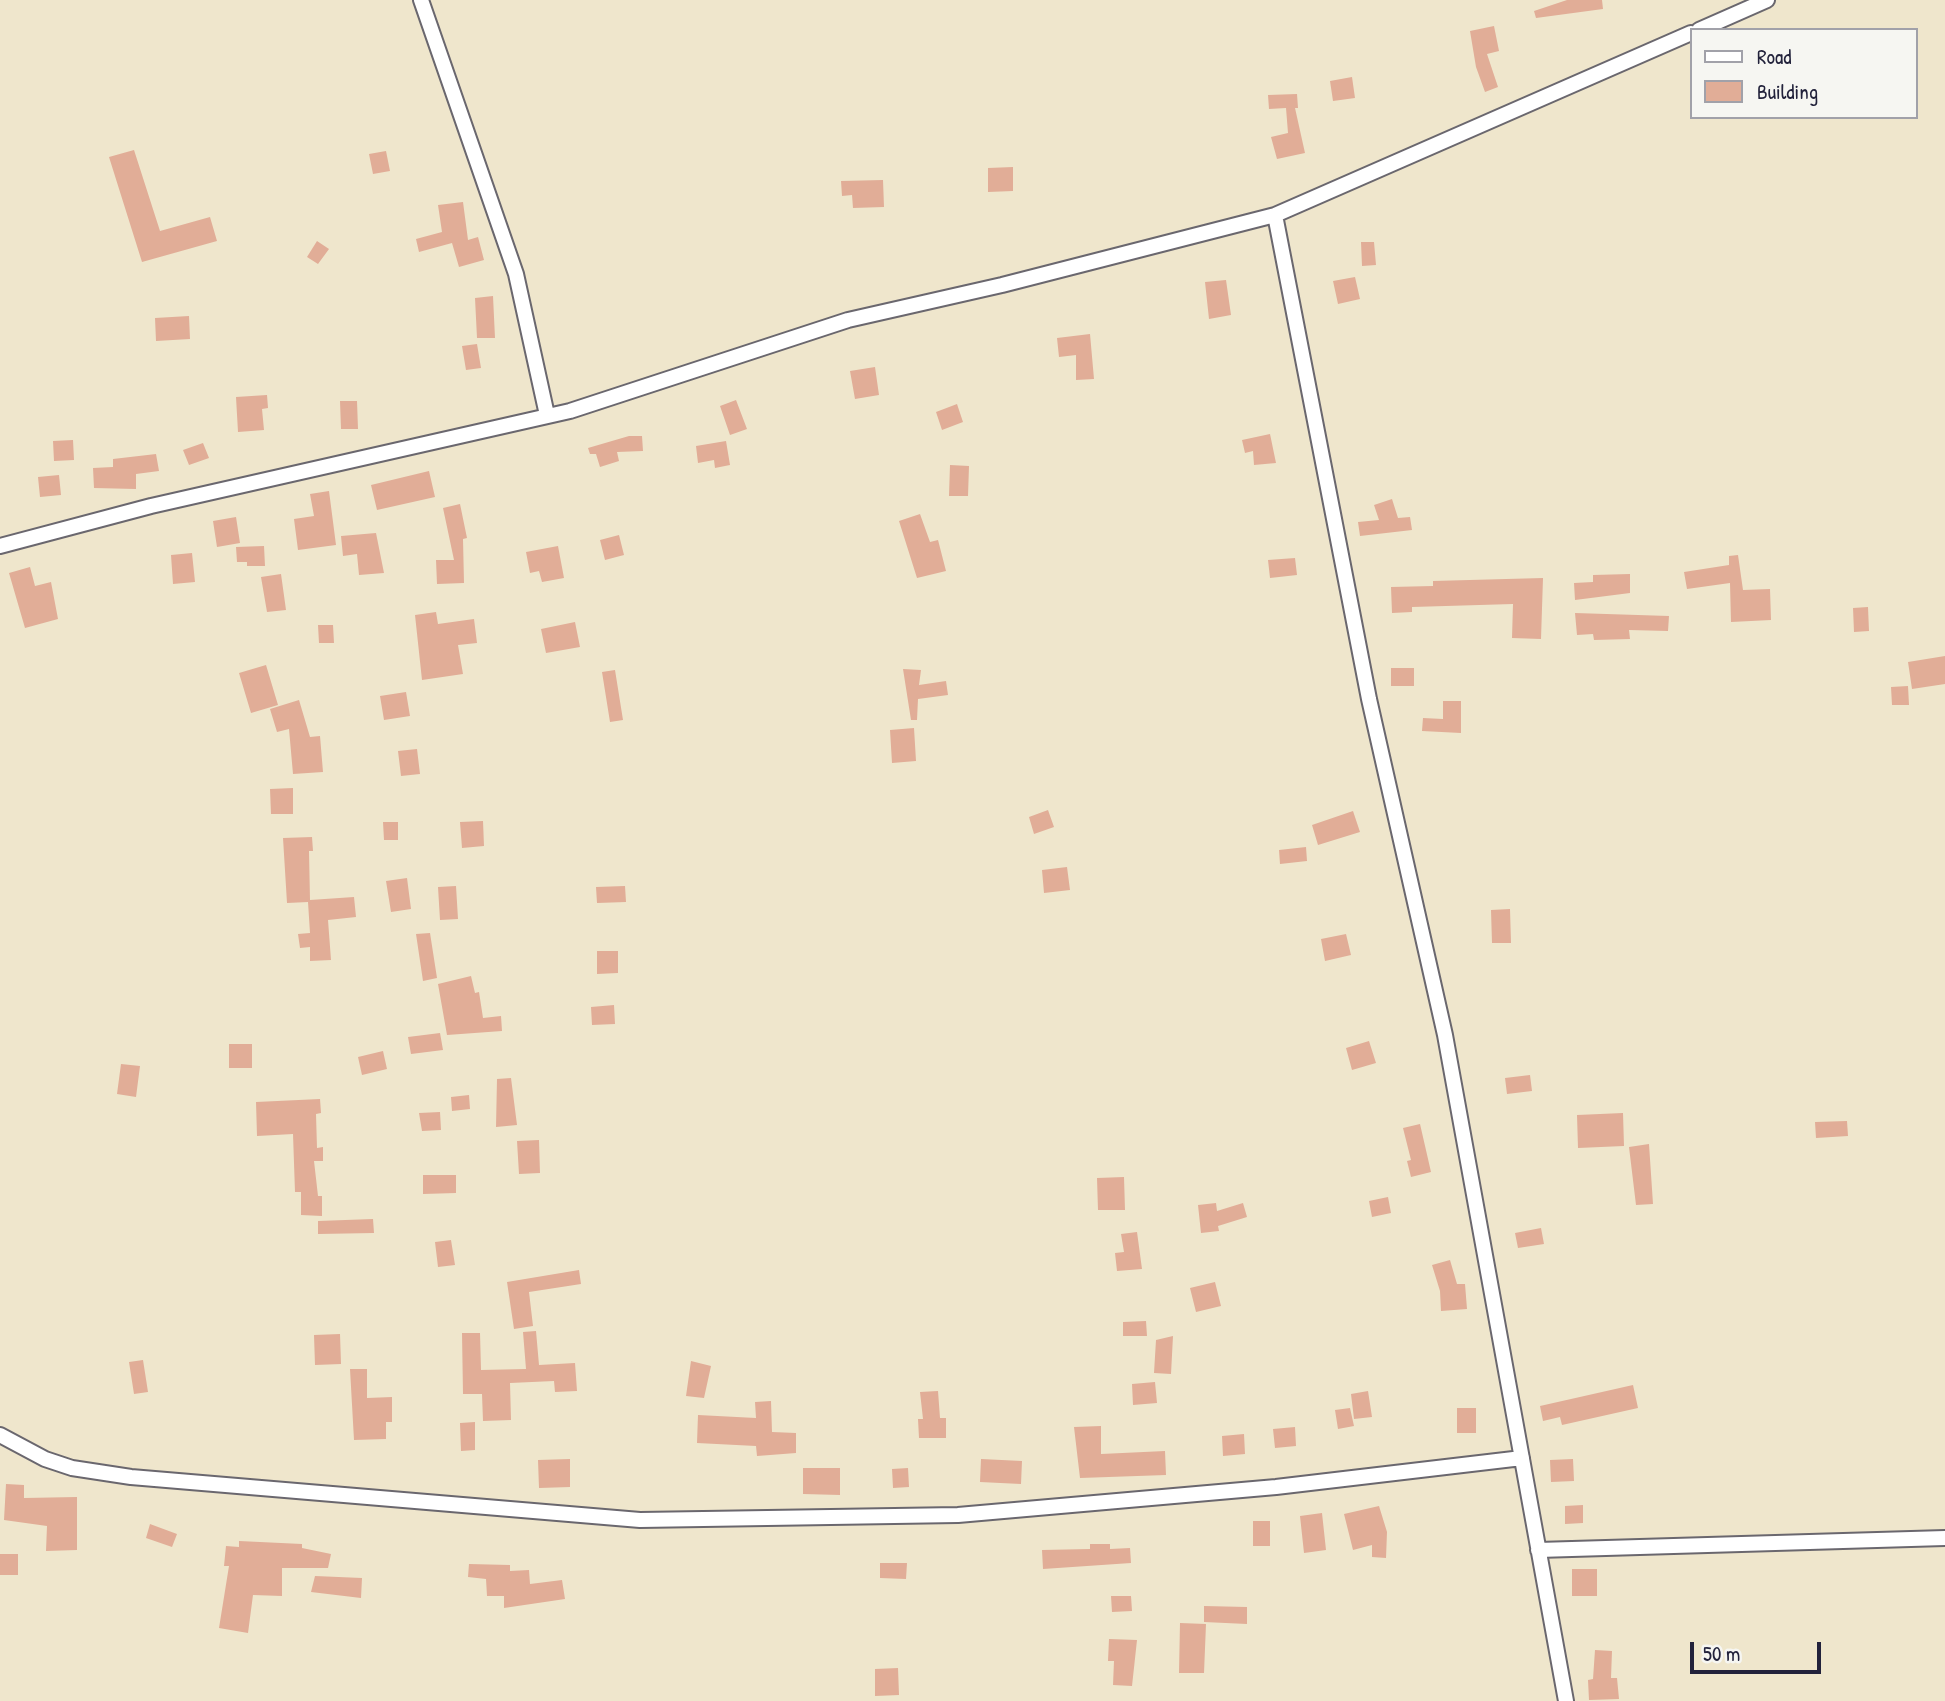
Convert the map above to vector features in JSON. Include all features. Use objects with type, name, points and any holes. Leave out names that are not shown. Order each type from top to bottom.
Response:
[{"type":"street","points":[[421,0],[516,274],[547,415]]},
{"type":"street","points":[[1704,28],[1767,0]]},
{"type":"street","points":[[0,546],[151,506],[570,411],[848,320],[1002,285],[1275,215],[1689,34]]},
{"type":"street","points":[[1275,215],[1369,699],[1445,1035],[1566,1701]]},
{"type":"street","points":[[0,1435],[45,1460],[72,1468],[131,1477],[640,1520],[958,1514],[1276,1486],[1522,1458]]},
{"type":"street","points":[[1538,1550],[1945,1538]]},
{"type":"building","points":[[1567,0],[1602,0],[1603,9],[1536,18],[1534,11]]},
{"type":"building","points":[[1494,26],[1499,51],[1487,54],[1498,87],[1485,92],[1476,67],[1470,31]]},
{"type":"building","points":[[1352,77],[1355,98],[1333,101],[1330,81]]},
{"type":"building","points":[[1297,94],[1298,108],[1295,108],[1305,153],[1277,159],[1271,137],[1288,133],[1286,108],[1269,109],[1268,95]]},
{"type":"building","points":[[134,150],[160,231],[210,217],[217,241],[142,262],[109,157]]},
{"type":"building","points":[[386,151],[390,171],[373,174],[369,154]]},
{"type":"building","points":[[1013,167],[1013,191],[988,192],[988,168]]},
{"type":"building","points":[[883,180],[884,207],[853,208],[852,195],[842,196],[841,181]]},
{"type":"building","points":[[463,202],[468,240],[478,237],[484,260],[459,267],[452,243],[419,252],[416,239],[442,232],[438,205]]},
{"type":"building","points":[[317,241],[329,249],[318,264],[307,257]]},
{"type":"building","points":[[1361,242],[1374,242],[1376,265],[1362,266]]},
{"type":"building","points":[[1355,277],[1360,299],[1338,304],[1333,281]]},
{"type":"building","points":[[1226,280],[1231,315],[1209,319],[1205,282]]},
{"type":"building","points":[[493,296],[495,338],[477,338],[475,298]]},
{"type":"building","points":[[189,316],[190,339],[156,341],[155,318]]},
{"type":"building","points":[[1090,334],[1094,379],[1076,380],[1076,355],[1059,357],[1057,338]]},
{"type":"building","points":[[477,344],[481,368],[466,370],[462,346]]},
{"type":"building","points":[[875,367],[879,395],[855,399],[850,371]]},
{"type":"building","points":[[267,395],[268,408],[262,409],[264,430],[238,432],[236,397]]},
{"type":"building","points":[[736,400],[747,429],[730,435],[720,406]]},
{"type":"building","points":[[340,401],[357,401],[358,429],[341,429]]},
{"type":"building","points":[[957,404],[963,422],[942,430],[936,412]]},
{"type":"building","points":[[1270,434],[1276,463],[1254,465],[1253,451],[1245,453],[1242,440]]},
{"type":"building","points":[[629,436],[642,436],[643,451],[617,452],[619,461],[600,467],[596,454],[590,454],[588,448]]},
{"type":"building","points":[[73,440],[74,460],[54,461],[53,441]]},
{"type":"building","points":[[726,441],[730,465],[715,468],[714,460],[698,463],[696,446]]},
{"type":"building","points":[[203,443],[209,458],[189,465],[183,450]]},
{"type":"building","points":[[156,454],[159,471],[136,474],[136,489],[94,488],[93,468],[113,467],[113,459]]},
{"type":"building","points":[[950,465],[969,466],[968,496],[949,496]]},
{"type":"building","points":[[429,471],[435,497],[377,510],[371,485]]},
{"type":"building","points":[[59,475],[61,495],[40,497],[38,477]]},
{"type":"building","points":[[329,491],[336,545],[298,550],[294,519],[314,516],[310,494]]},
{"type":"building","points":[[1392,499],[1398,518],[1410,517],[1412,530],[1360,536],[1358,522],[1379,520],[1374,505]]},
{"type":"building","points":[[460,504],[467,538],[463,539],[464,583],[437,584],[436,560],[454,560],[443,508]]},
{"type":"building","points":[[920,514],[930,542],[938,540],[946,571],[917,578],[899,521]]},
{"type":"building","points":[[236,517],[240,543],[217,547],[213,521]]},
{"type":"building","points":[[376,533],[384,573],[359,575],[357,554],[343,556],[341,536]]},
{"type":"building","points":[[619,535],[624,555],[605,560],[600,540]]},
{"type":"building","points":[[264,546],[265,566],[247,566],[247,562],[237,562],[236,547]]},
{"type":"building","points":[[558,546],[564,578],[542,582],[539,571],[530,573],[526,552]]},
{"type":"building","points":[[192,553],[195,582],[173,584],[171,555]]},
{"type":"building","points":[[1738,555],[1743,590],[1770,589],[1771,620],[1731,622],[1730,583],[1687,589],[1684,572],[1729,565],[1729,556]]},
{"type":"building","points":[[1295,558],[1297,575],[1270,578],[1268,560]]},
{"type":"building","points":[[30,567],[35,586],[51,582],[58,619],[25,628],[9,573]]},
{"type":"building","points":[[281,574],[286,610],[267,612],[261,577]]},
{"type":"building","points":[[1630,574],[1630,593],[1575,600],[1574,583],[1593,582],[1593,575]]},
{"type":"building","points":[[1543,578],[1541,639],[1512,638],[1513,604],[1412,607],[1412,612],[1392,613],[1391,587],[1433,586],[1433,581]]},
{"type":"building","points":[[1868,607],[1869,631],[1854,632],[1853,608]]},
{"type":"building","points":[[436,612],[438,624],[474,619],[477,643],[458,645],[463,674],[422,680],[415,615]]},
{"type":"building","points":[[1575,613],[1669,616],[1668,631],[1629,630],[1630,639],[1594,640],[1593,634],[1577,635]]},
{"type":"building","points":[[575,622],[580,647],[546,653],[541,629]]},
{"type":"building","points":[[318,625],[333,625],[334,643],[319,643]]},
{"type":"building","points":[[1945,656],[1945,684],[1912,689],[1908,662]]},
{"type":"building","points":[[266,665],[278,705],[251,713],[239,673]]},
{"type":"building","points":[[1391,668],[1414,668],[1414,686],[1391,686]]},
{"type":"building","points":[[903,669],[921,670],[919,685],[946,681],[948,695],[918,699],[917,720],[911,720]]},
{"type":"building","points":[[615,670],[623,720],[610,722],[602,672]]},
{"type":"building","points":[[1908,686],[1909,705],[1892,705],[1891,687]]},
{"type":"building","points":[[406,692],[410,716],[384,720],[380,696]]},
{"type":"building","points":[[299,700],[310,737],[320,736],[323,772],[293,774],[289,729],[277,732],[270,709]]},
{"type":"building","points":[[1443,701],[1461,701],[1461,733],[1422,731],[1423,718],[1443,719]]},
{"type":"building","points":[[914,728],[916,761],[892,763],[890,730]]},
{"type":"building","points":[[417,749],[420,774],[401,776],[398,751]]},
{"type":"building","points":[[293,788],[293,814],[271,814],[270,789]]},
{"type":"building","points":[[1048,810],[1054,827],[1034,834],[1029,817]]},
{"type":"building","points":[[1353,811],[1360,832],[1318,845],[1312,825]]},
{"type":"building","points":[[483,821],[484,846],[462,848],[460,822]]},
{"type":"building","points":[[383,822],[398,822],[398,840],[384,840]]},
{"type":"building","points":[[312,837],[313,851],[309,851],[310,900],[354,897],[356,917],[328,920],[331,960],[310,961],[310,947],[300,948],[298,934],[310,933],[308,902],[287,903],[283,838]]},
{"type":"building","points":[[1306,847],[1307,861],[1280,864],[1279,850]]},
{"type":"building","points":[[1067,867],[1070,890],[1044,893],[1042,870]]},
{"type":"building","points":[[407,878],[411,909],[391,912],[386,881]]},
{"type":"building","points":[[456,886],[458,919],[440,920],[438,887]]},
{"type":"building","points":[[625,886],[626,902],[597,903],[596,887]]},
{"type":"building","points":[[1510,909],[1511,943],[1492,943],[1491,910]]},
{"type":"building","points":[[430,933],[437,978],[423,981],[416,934]]},
{"type":"building","points":[[1346,934],[1351,955],[1325,961],[1321,939]]},
{"type":"building","points":[[597,951],[618,951],[618,973],[597,974]]},
{"type":"building","points":[[471,976],[475,993],[479,992],[483,1018],[501,1016],[502,1031],[447,1035],[438,984]]},
{"type":"building","points":[[614,1005],[615,1024],[592,1025],[591,1007]]},
{"type":"building","points":[[440,1033],[443,1050],[411,1054],[408,1037]]},
{"type":"building","points":[[1369,1041],[1376,1063],[1352,1070],[1346,1048]]},
{"type":"building","points":[[229,1044],[252,1044],[252,1068],[229,1068]]},
{"type":"building","points":[[383,1051],[387,1069],[362,1075],[358,1057]]},
{"type":"building","points":[[121,1064],[140,1066],[136,1097],[117,1094]]},
{"type":"building","points":[[1530,1075],[1532,1091],[1507,1094],[1505,1078]]},
{"type":"building","points":[[511,1078],[517,1125],[496,1127],[497,1079]]},
{"type":"building","points":[[469,1095],[470,1109],[452,1111],[451,1097]]},
{"type":"building","points":[[320,1099],[321,1113],[316,1114],[317,1148],[323,1147],[323,1161],[314,1161],[318,1196],[322,1196],[322,1216],[301,1215],[301,1192],[295,1192],[293,1134],[257,1136],[256,1102]]},
{"type":"building","points":[[440,1112],[441,1130],[422,1131],[419,1113]]},
{"type":"building","points":[[1623,1113],[1624,1146],[1578,1148],[1577,1115]]},
{"type":"building","points":[[1847,1121],[1848,1136],[1816,1138],[1815,1122]]},
{"type":"building","points":[[1420,1124],[1431,1172],[1411,1177],[1407,1161],[1411,1160],[1403,1128]]},
{"type":"building","points":[[539,1140],[540,1173],[519,1174],[517,1141]]},
{"type":"building","points":[[1649,1144],[1653,1204],[1636,1205],[1629,1147]]},
{"type":"building","points":[[423,1175],[456,1175],[456,1193],[423,1194]]},
{"type":"building","points":[[1124,1177],[1125,1210],[1098,1210],[1097,1178]]},
{"type":"building","points":[[1388,1197],[1391,1213],[1372,1217],[1369,1201]]},
{"type":"building","points":[[1216,1203],[1217,1211],[1243,1203],[1247,1217],[1218,1226],[1219,1231],[1201,1233],[1198,1205]]},
{"type":"building","points":[[373,1219],[374,1233],[318,1234],[318,1221]]},
{"type":"building","points":[[1541,1228],[1544,1244],[1518,1248],[1515,1233]]},
{"type":"building","points":[[1137,1232],[1142,1269],[1117,1271],[1115,1253],[1124,1252],[1121,1234]]},
{"type":"building","points":[[451,1240],[455,1265],[438,1267],[435,1242]]},
{"type":"building","points":[[1450,1260],[1457,1284],[1465,1284],[1467,1309],[1441,1311],[1440,1291],[1432,1265]]},
{"type":"building","points":[[579,1270],[581,1284],[529,1292],[533,1326],[514,1329],[507,1282]]},
{"type":"building","points":[[1215,1282],[1221,1306],[1196,1312],[1190,1288]]},
{"type":"building","points":[[1146,1321],[1147,1336],[1123,1336],[1123,1322]]},
{"type":"building","points":[[536,1331],[539,1365],[575,1363],[577,1391],[555,1392],[554,1381],[510,1383],[511,1420],[483,1421],[482,1394],[463,1394],[462,1333],[480,1333],[481,1370],[526,1369],[523,1332]]},
{"type":"building","points":[[340,1334],[341,1364],[315,1365],[314,1335]]},
{"type":"building","points":[[1173,1336],[1171,1374],[1154,1373],[1156,1340]]},
{"type":"building","points":[[143,1360],[148,1392],[134,1394],[129,1362]]},
{"type":"building","points":[[691,1361],[711,1366],[704,1398],[686,1396]]},
{"type":"building","points":[[350,1369],[367,1369],[367,1398],[392,1397],[392,1422],[386,1422],[386,1439],[354,1440]]},
{"type":"building","points":[[1155,1382],[1157,1403],[1133,1405],[1132,1384]]},
{"type":"building","points":[[1633,1385],[1638,1408],[1562,1425],[1560,1417],[1543,1421],[1540,1406]]},
{"type":"building","points":[[938,1391],[940,1418],[946,1418],[946,1438],[919,1438],[918,1419],[923,1419],[920,1392]]},
{"type":"building","points":[[1368,1391],[1372,1417],[1354,1419],[1351,1394]]},
{"type":"building","points":[[771,1401],[772,1432],[796,1433],[796,1453],[757,1456],[756,1446],[697,1443],[698,1415],[756,1418],[755,1402]]},
{"type":"building","points":[[1350,1408],[1354,1426],[1338,1429],[1335,1410]]},
{"type":"building","points":[[1457,1408],[1476,1408],[1476,1433],[1457,1433]]},
{"type":"building","points":[[475,1422],[475,1450],[461,1451],[460,1423]]},
{"type":"building","points":[[1101,1426],[1101,1454],[1165,1451],[1166,1475],[1080,1478],[1074,1427]]},
{"type":"building","points":[[1295,1427],[1296,1446],[1275,1448],[1273,1429]]},
{"type":"building","points":[[1244,1434],[1245,1454],[1223,1456],[1222,1436]]},
{"type":"building","points":[[570,1459],[570,1487],[539,1488],[538,1460]]},
{"type":"building","points":[[981,1459],[1022,1461],[1021,1484],[980,1482]]},
{"type":"building","points":[[1573,1459],[1574,1481],[1551,1482],[1550,1460]]},
{"type":"building","points":[[803,1468],[840,1468],[840,1495],[803,1494]]},
{"type":"building","points":[[908,1468],[909,1487],[893,1488],[892,1469]]},
{"type":"building","points":[[6,1484],[24,1485],[24,1498],[77,1497],[77,1550],[46,1551],[47,1526],[4,1520]]},
{"type":"building","points":[[1583,1505],[1583,1523],[1565,1524],[1565,1506]]},
{"type":"building","points":[[1379,1506],[1387,1532],[1386,1558],[1372,1557],[1372,1545],[1353,1550],[1344,1514]]},
{"type":"building","points":[[1322,1513],[1326,1550],[1304,1553],[1300,1516]]},
{"type":"building","points":[[1253,1521],[1270,1521],[1270,1546],[1253,1546]]},
{"type":"building","points":[[150,1524],[177,1534],[172,1547],[146,1538]]},
{"type":"building","points":[[239,1541],[302,1544],[302,1548],[331,1554],[328,1568],[282,1568],[282,1596],[253,1595],[248,1633],[219,1628],[229,1566],[224,1566],[226,1546],[239,1547]]},
{"type":"building","points":[[1090,1544],[1110,1544],[1110,1549],[1130,1548],[1131,1563],[1043,1569],[1042,1550],[1090,1549]]},
{"type":"building","points":[[0,1554],[18,1554],[18,1575],[0,1575]]},
{"type":"building","points":[[880,1563],[907,1563],[906,1579],[880,1578]]},
{"type":"building","points":[[469,1564],[510,1565],[510,1571],[529,1570],[530,1584],[562,1580],[565,1599],[504,1608],[504,1596],[487,1596],[486,1579],[468,1577]]},
{"type":"building","points":[[1572,1569],[1597,1569],[1597,1596],[1572,1596]]},
{"type":"building","points":[[315,1576],[362,1578],[361,1598],[311,1592]]},
{"type":"building","points":[[1111,1596],[1131,1596],[1132,1611],[1112,1612]]},
{"type":"building","points":[[1204,1606],[1247,1607],[1247,1624],[1204,1622]]},
{"type":"building","points":[[1180,1623],[1206,1624],[1204,1673],[1179,1673]]},
{"type":"building","points":[[1109,1639],[1137,1640],[1132,1686],[1113,1685],[1114,1661],[1108,1661]]},
{"type":"building","points":[[1595,1650],[1612,1651],[1611,1678],[1617,1678],[1619,1699],[1589,1700],[1588,1680],[1593,1679]]},
{"type":"building","points":[[898,1668],[899,1695],[875,1696],[875,1669]]}]
